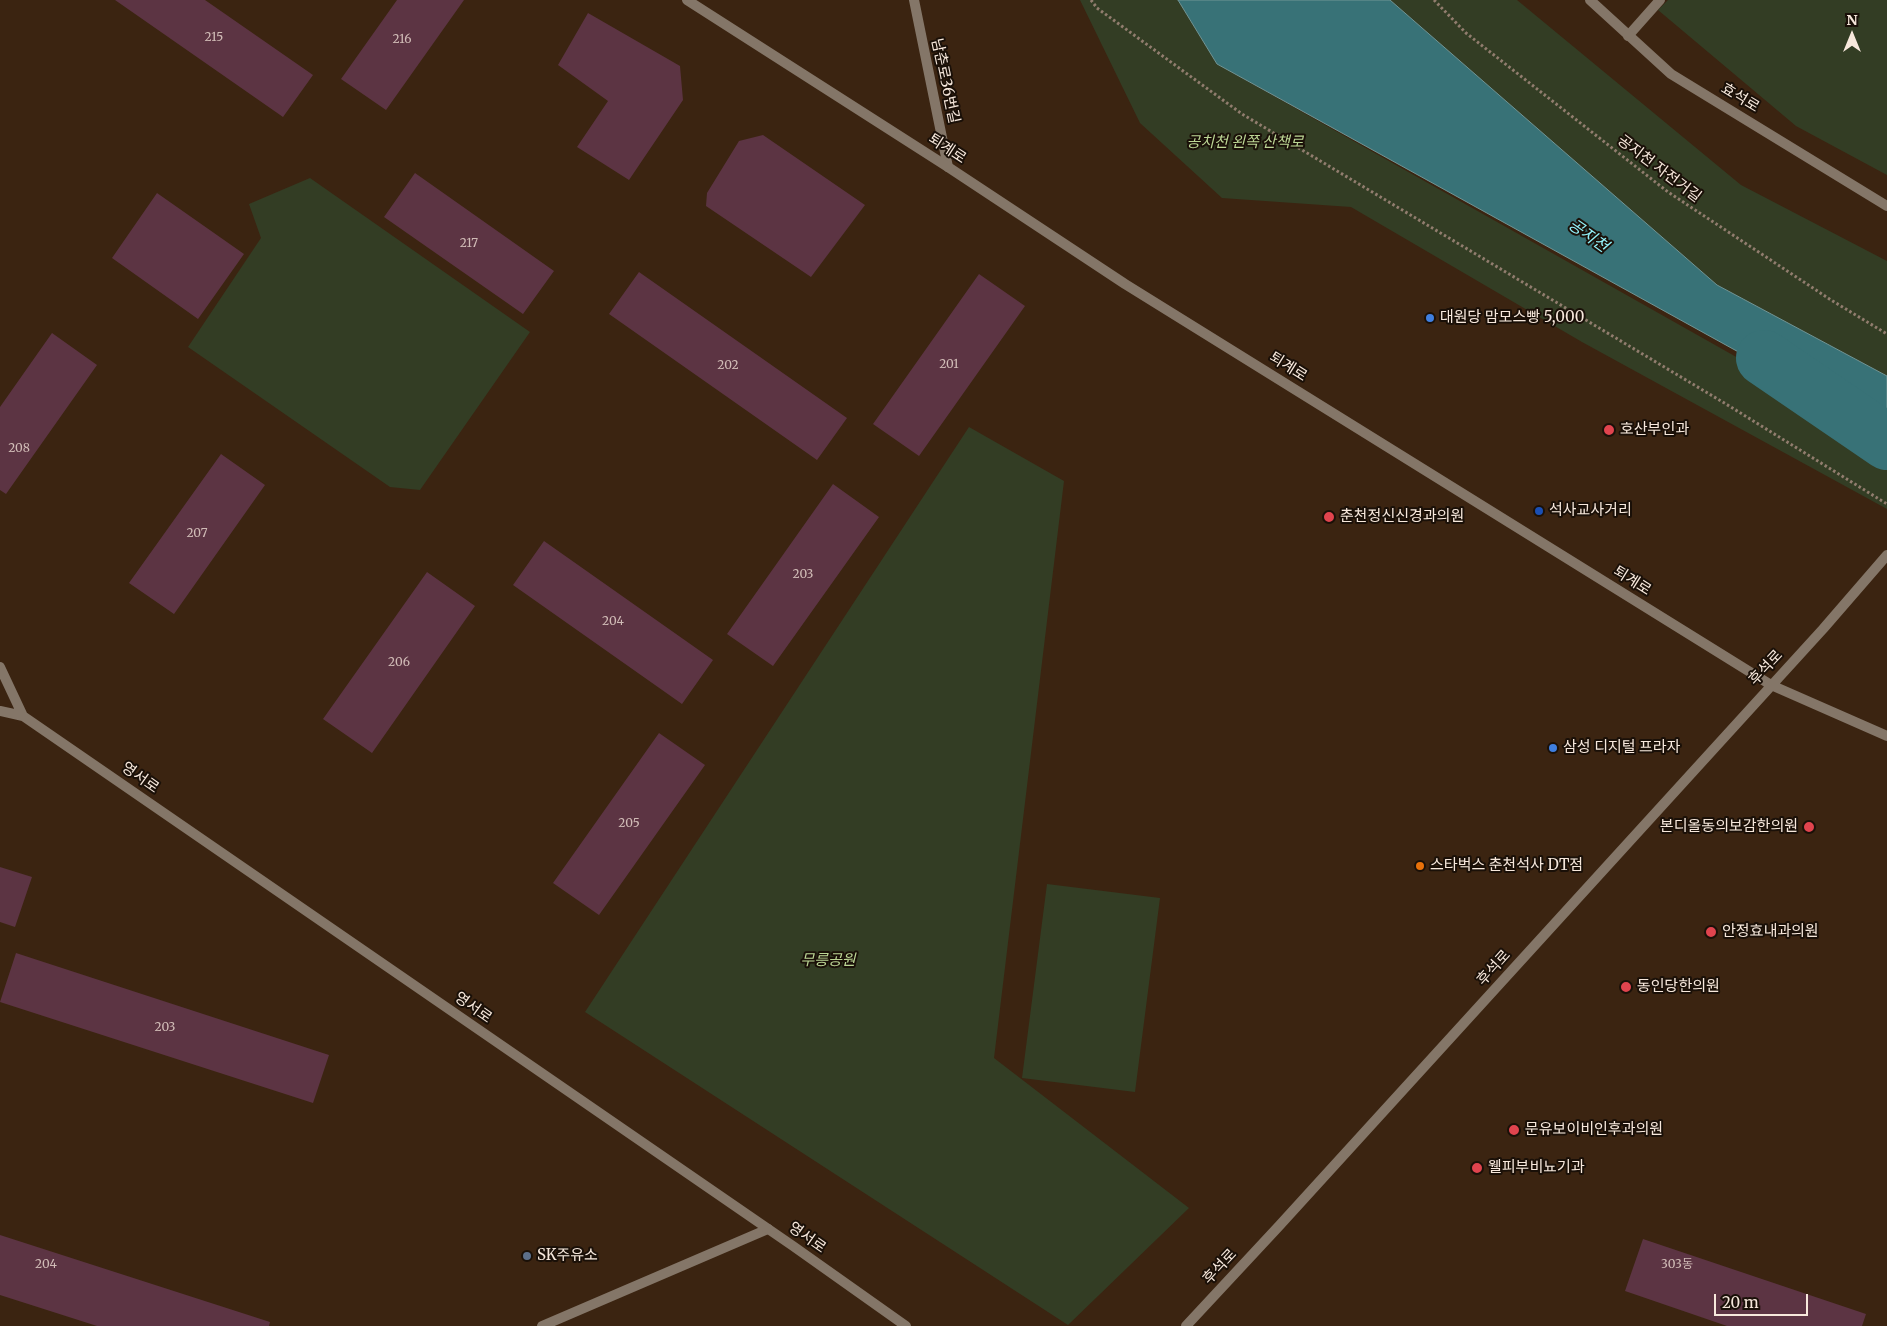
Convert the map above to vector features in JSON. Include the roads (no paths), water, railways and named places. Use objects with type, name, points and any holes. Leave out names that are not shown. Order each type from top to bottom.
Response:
[{"type":"street","name":"퇴계로","points":[[686,0],[948,167],[1125,284],[1771,685],[1887,736]]},
{"type":"street","name":"남춘로36번길","points":[[914,0],[948,167]]},
{"type":"street","name":"효석로","points":[[1590,0],[1671,74],[1887,206]]},
{"type":"street","points":[[1628,36],[1660,0]]},
{"type":"street","name":"후석로","points":[[1186,1326],[1823,629],[1887,555]]},
{"type":"street","points":[[0,666],[23,716]]},
{"type":"street","name":"영서로","points":[[0,711],[23,716],[906,1326]]},
{"type":"street","points":[[542,1326],[768,1229]]},
{"type":"water","points":[[1178,0],[1390,0],[1717,285],[1887,376],[1887,434],[1217,64]]},
{"type":"waterway","name":"공지천","points":[[1764,358],[1887,442]]},
{"type":"place","name":"대원당 맘모스빵 5,000","points":[[1430,318]]},
{"type":"place","name":"호산부인과","points":[[1609,430]]},
{"type":"place","name":"석사교사거리","points":[[1539,511]]},
{"type":"place","name":"춘천정신신경과의원","points":[[1329,517]]},
{"type":"place","name":"삼성 디지털 프라자","points":[[1553,748]]},
{"type":"place","name":"본디올동의보감한의원","points":[[1809,827]]},
{"type":"place","name":"스타벅스 춘천석사 DT점","points":[[1420,866]]},
{"type":"place","name":"안정효내과의원","points":[[1711,932]]},
{"type":"place","name":"동인당한의원","points":[[1626,987]]},
{"type":"place","name":"문유보이비인후과의원","points":[[1514,1130]]},
{"type":"place","name":"웰피부비뇨기과","points":[[1477,1168]]},
{"type":"place","name":"SK주유소","points":[[527,1256]]},
{"type":"park label","name":"공치천 왼쪽 산책로","points":[[1245,143]]},
{"type":"park label","name":"무릉공원","points":[[828,961]]}]
